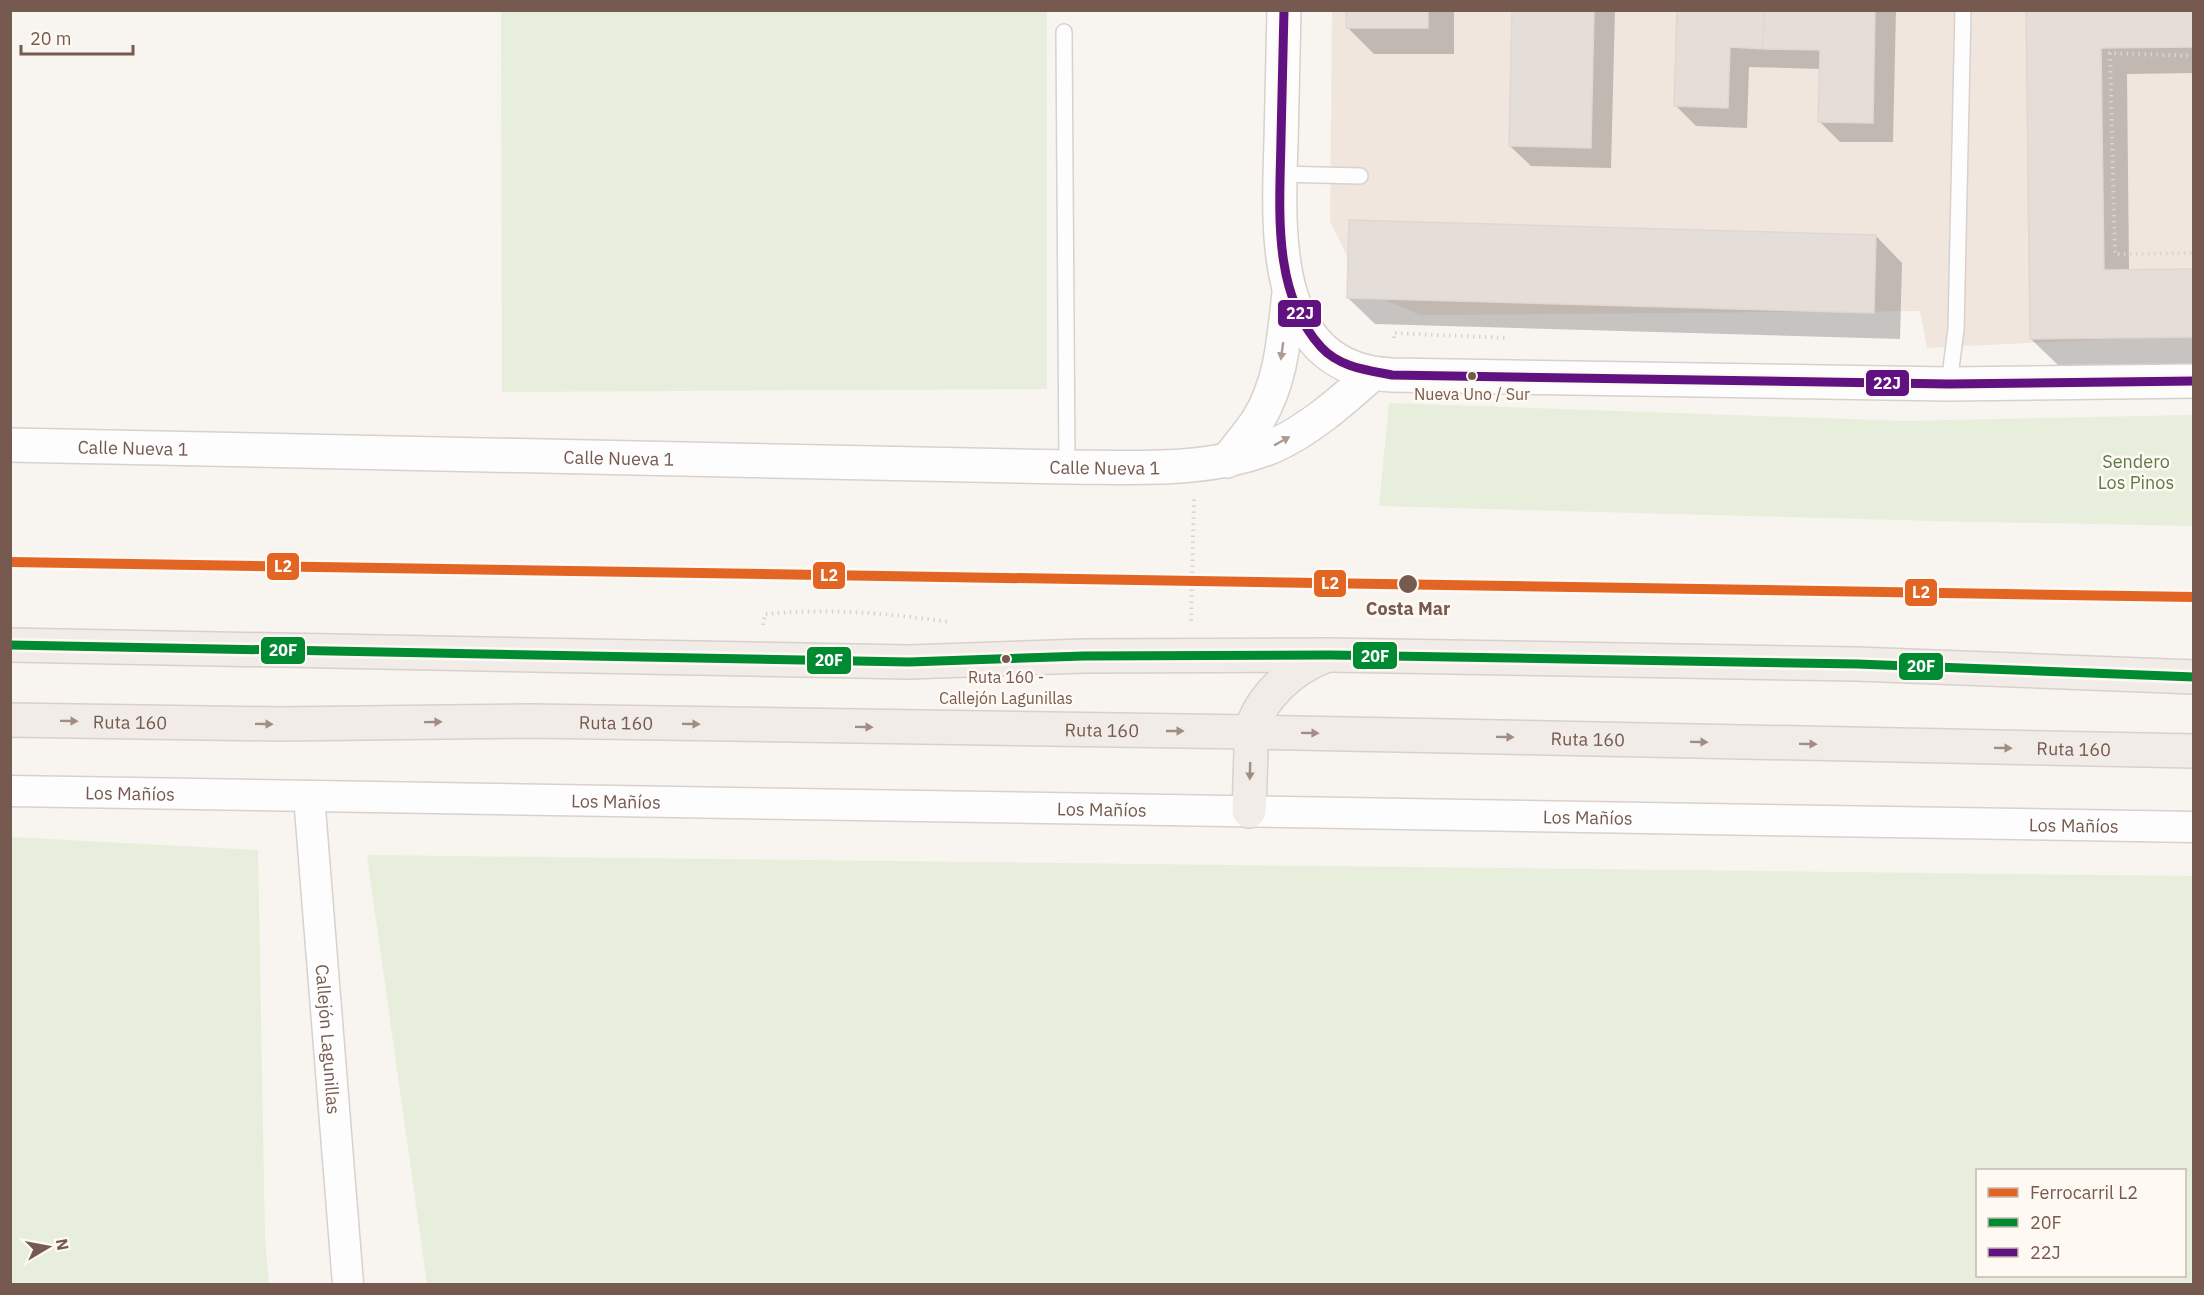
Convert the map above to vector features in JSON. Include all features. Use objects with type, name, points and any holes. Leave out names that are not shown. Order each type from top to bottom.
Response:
[{"type":"highway","points":[[10,645],[542,657],[909,662],[1170,655],[1330,655],[1857,664],[2193,677]]},
{"type":"highway","points":[[1249,811],[1251,732],[1268,700],[1280,684],[1311,662],[1330,655]]},
{"type":"highway","name":"Ruta 160","points":[[10,720],[280,724],[531,721],[1251,732],[2193,751]]},
{"type":"highway","points":[[2116,750],[2193,767]]},
{"type":"street","points":[[1284,10],[1280,174],[1282,258],[1289,293],[1300,320],[1309,334],[1335,359],[1350,367],[1371,375],[1949,384],[2193,381]]},
{"type":"street","points":[[1227,461],[1258,421],[1269,400],[1280,367],[1289,293]]},
{"type":"street","name":"Calle Nueva 1","points":[[10,445],[1067,467],[1195,466],[1227,461],[1273,446],[1327,412],[1371,375]]},
{"type":"street","name":"Los Mañíos","points":[[10,791],[2193,827]]},
{"type":"street","name":"Callejón Lagunillas","points":[[309,796],[348,1284]]},
{"type":"lane","points":[[1949,384],[1956,329],[1963,10]]},
{"type":"lane","points":[[1064,32],[1067,467]]},
{"type":"lane","points":[[1280,174],[1360,176]]},
{"type":"path","points":[[2193,56],[2110,53],[2115,254],[2193,254]]},
{"type":"path","points":[[1191,623],[1195,466]]},
{"type":"shaded area","points":[[1332,11],[2193,11],[2193,335],[1927,348],[1920,311],[1420,315],[1364,291],[1330,221]]},
{"type":"green space","points":[[501,11],[1047,11],[1047,389],[502,392]]},
{"type":"green space","name":"Sendero Los Pinos","points":[[1389,403],[1905,421],[2193,415],[2193,526],[1379,506]]},
{"type":"green space","points":[[10,837],[258,850],[265,1240],[269,1284],[11,1284]]},
{"type":"green space","points":[[367,855],[2193,876],[2193,1284],[427,1284]]},
{"type":"building","points":[[1346,10],[1428,10],[1428,28],[1346,28]]},
{"type":"building","points":[[1512,10],[1594,10],[1591,148],[1509,146]]},
{"type":"building","points":[[1677,10],[1764,10],[1763,49],[1730,47],[1728,108],[1674,106]]},
{"type":"building","points":[[1764,10],[1875,10],[1873,123],[1818,122],[1820,50],[1763,49]]},
{"type":"building","points":[[2026,10],[2194,10],[2194,47],[2101,48],[2104,270],[2194,269],[2194,337],[2030,339]]},
{"type":"building","points":[[1349,220],[1876,235],[1874,313],[1347,298]]},
{"type":"rail line","name":"L2","points":[[10,562],[2194,597]]},
{"type":"transit line","name":"22J","points":[[1284,10],[1280,220],[1286,275],[1305,325],[1328,354],[1345,363],[1392,375],[1949,384],[2194,381]]},
{"type":"transit line","name":"20F","points":[[10,645],[909,662],[1084,656],[1330,655],[1857,664],[2194,677]]},
{"type":"place","name":"Nueva Uno / Sur","points":[[1472,376]]},
{"type":"place","name":"Costa Mar","points":[[1408,584]]},
{"type":"place","name":"Ruta 160 - Callejón Lagunillas","points":[[1006,659]]}]
